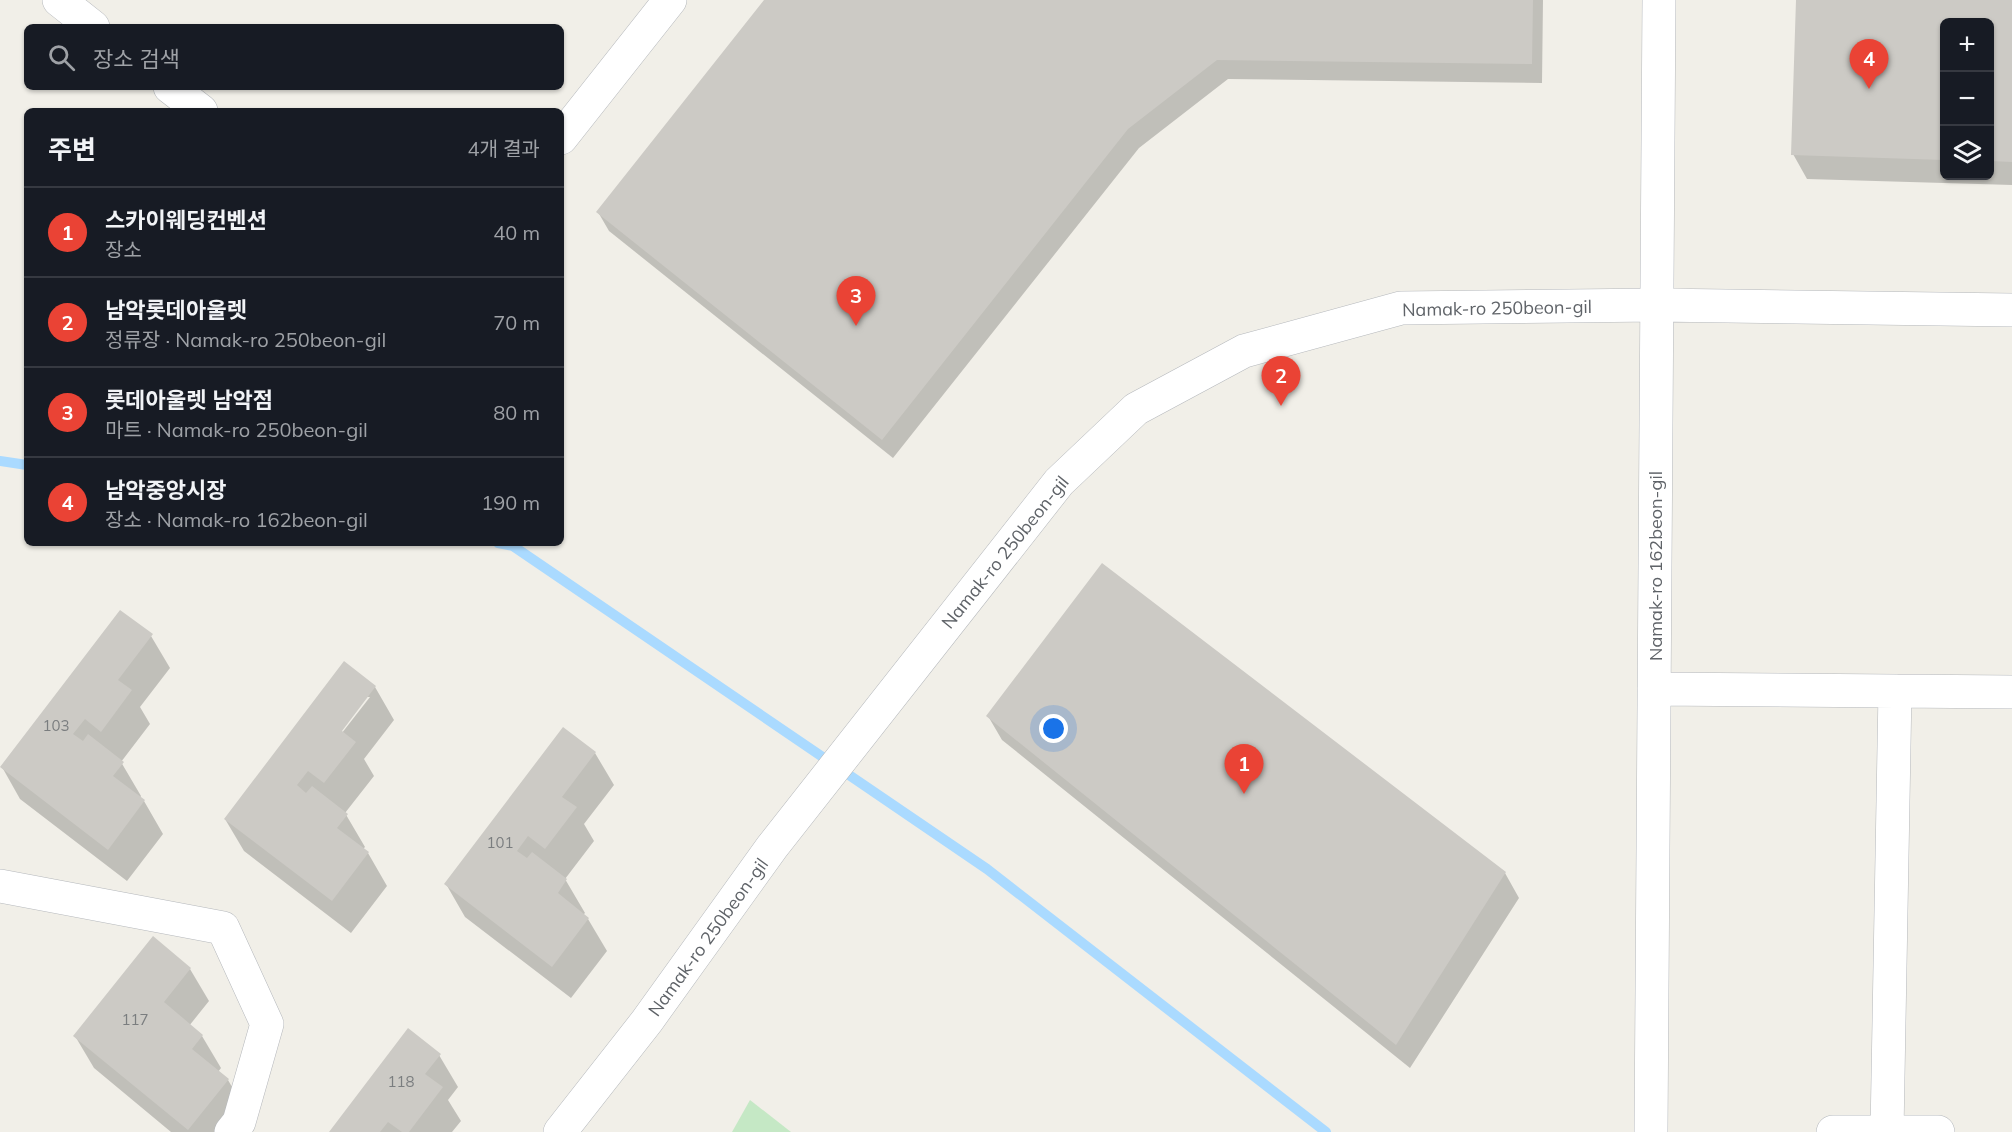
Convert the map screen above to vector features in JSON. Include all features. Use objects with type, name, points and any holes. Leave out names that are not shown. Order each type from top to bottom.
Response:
[{"type":"street","points":[[58,0],[89,24]]},
{"type":"street","points":[[564,134],[670,0]]},
{"type":"street","name":"Namak-ro 162beon-gil","points":[[1651,1132],[1659,0]]},
{"type":"street","points":[[174,90],[197,108]]},
{"type":"street","name":"Namak-ro 250beon-gil","points":[[560,1132],[646,1021],[772,847],[1059,482],[1136,408],[1244,351],[1401,308],[1656,306],[2012,310]]},
{"type":"street","points":[[1654,689],[2012,692]]},
{"type":"street","points":[[1887,1132],[1895,691]]},
{"type":"street","points":[[0,886],[223,928],[267,1024],[239,1122],[231,1132]]},
{"type":"street","points":[[1833,1132],[1938,1132]]},
{"type":"green space","points":[[750,1100],[791,1132],[732,1132]]},
{"type":"building","points":[[764,0],[1533,0],[1532,64],[1217,60],[1128,129],[882,440],[596,212]]},
{"type":"building","points":[[1796,0],[2012,0],[2012,162],[1994,161],[1994,18],[1940,18],[1940,160],[1791,155]]},
{"type":"building","points":[[1102,563],[1506,872],[1396,1045],[986,716]]},
{"type":"building","points":[[120,610],[153,634],[118,680],[132,690],[101,732],[85,719],[73,734],[83,741],[88,734],[124,762],[113,776],[145,800],[108,850],[0,767]]},
{"type":"building","points":[[344,661],[376,686],[342,731],[356,742],[324,783],[308,771],[297,785],[306,793],[312,786],[348,814],[337,828],[369,852],[332,901],[224,819]]},
{"type":"building","points":[[563,727],[596,752],[562,797],[577,807],[545,849],[528,836],[517,851],[527,858],[532,852],[567,879],[558,893],[589,918],[552,967],[444,884]]},
{"type":"building","points":[[153,936],[191,968],[164,1002],[203,1035],[192,1049],[229,1079],[188,1130],[73,1036]]},
{"type":"building","points":[[408,1028],[441,1054],[425,1074],[443,1087],[409,1132],[402,1132],[388,1122],[380,1132],[329,1132]]},
{"type":"waterway","points":[[0,461],[24,465]]},
{"type":"waterway","points":[[513,546],[987,869],[1326,1132]]},
{"type":"place","name":"남악중앙시장","points":[[1869,89]]},
{"type":"place","name":"롯데아울렛 남악점","points":[[856,326]]},
{"type":"place","name":"남악롯데아울렛","points":[[1281,406]]},
{"type":"place","name":"스카이웨딩컨벤션","points":[[1244,794]]}]
